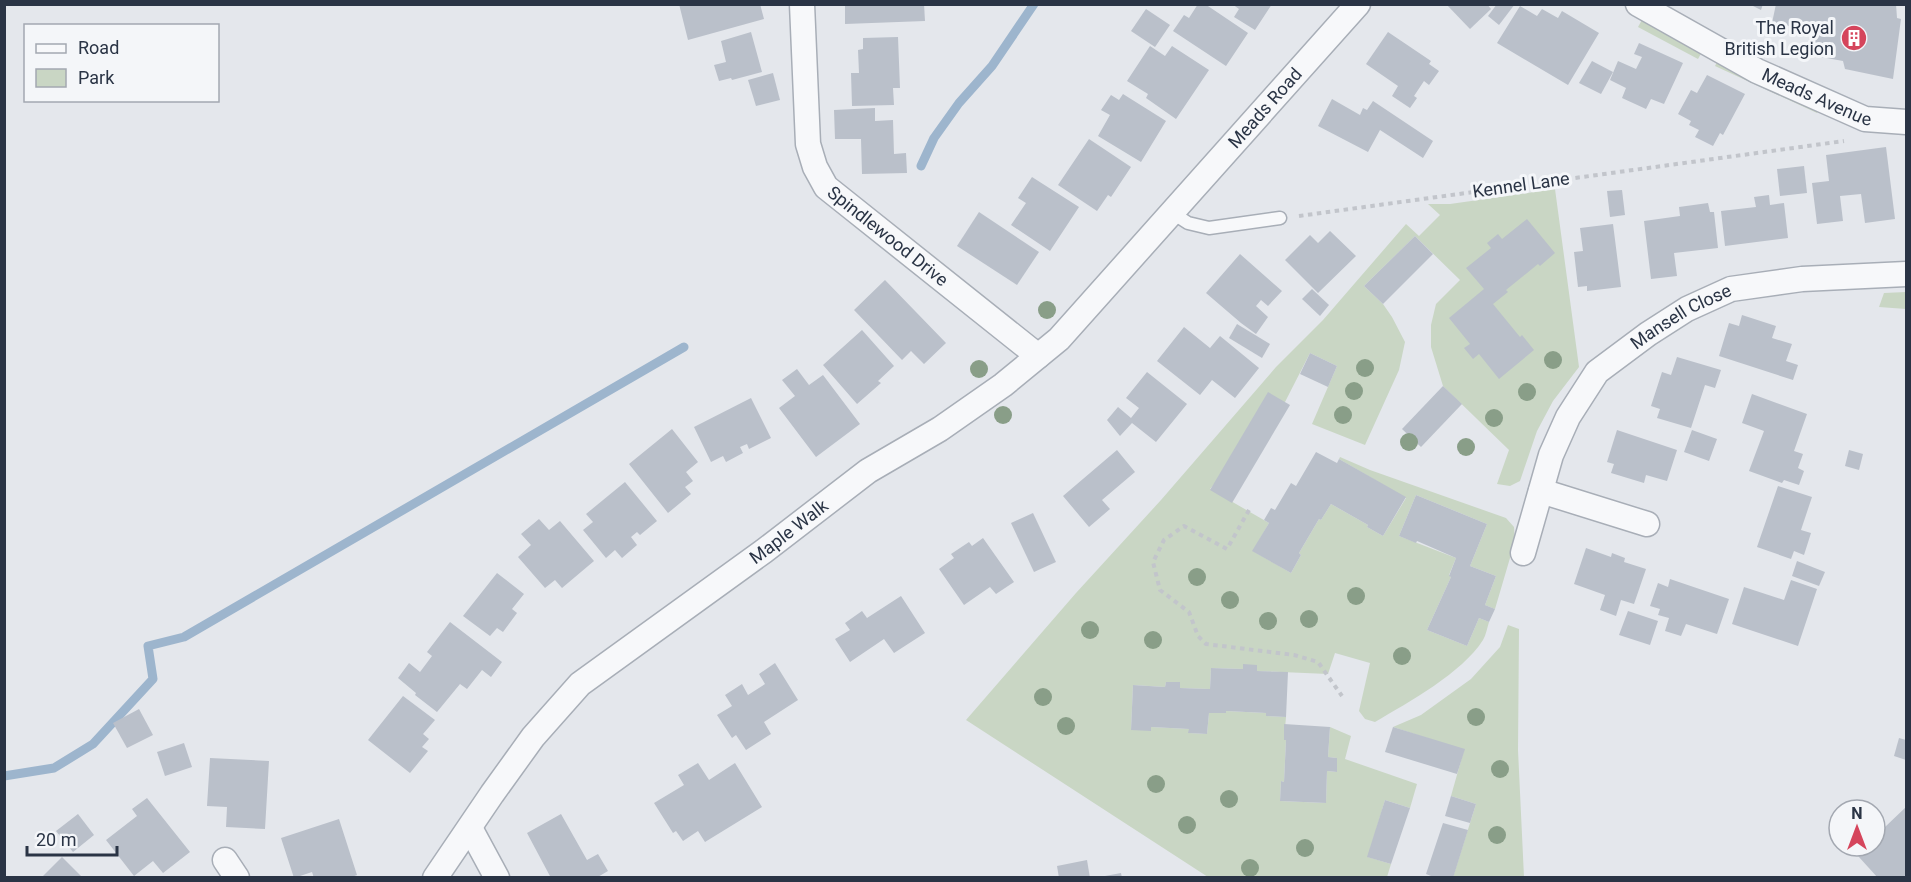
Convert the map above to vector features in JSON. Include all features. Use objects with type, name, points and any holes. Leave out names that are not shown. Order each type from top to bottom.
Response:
[{"type":"street","name":"Spindlewood Drive","points":[[802,4],[808,144],[815,167],[826,187],[1038,356]]},
{"type":"street","name":"Meads Road","points":[[1171,212],[1358,4]]},
{"type":"street","name":"Meads Avenue","points":[[1638,4],[1756,71],[1865,119],[1906,122]]},
{"type":"street","name":"Maple Walk","points":[[435,878],[532,737],[580,684],[764,551],[868,471],[940,429],[1003,385],[1059,339],[1171,212]]},
{"type":"street","name":"Mansell Close","points":[[1523,553],[1551,454],[1568,417],[1597,372],[1648,333],[1688,309],[1731,289],[1802,279],[1906,274]]},
{"type":"street","points":[[1541,491],[1647,524]]},
{"type":"street","points":[[470,828],[498,878]]},
{"type":"lane","points":[[1171,212],[1188,222],[1209,228],[1280,219]]},
{"type":"path","name":"Kennel Lane","points":[[1280,219],[1846,141],[1865,119]]},
{"type":"path","points":[[1249,510],[1227,549],[1184,526],[1164,540],[1153,562],[1160,590],[1189,612],[1198,636],[1206,644],[1294,655],[1318,662],[1341,696]]},
{"type":"green space","points":[[1643,18],[1703,50],[1698,59],[1638,27]]},
{"type":"green space","points":[[1719,58],[1819,107],[1817,113],[1715,66]]},
{"type":"green space","points":[[1555,189],[1579,367],[1553,401],[1537,431],[1520,481],[1510,486],[1497,484],[1509,450],[1443,386],[1431,347],[1431,325],[1436,304],[1460,280],[1415,236],[1364,286],[1383,304],[1405,342],[1399,370],[1365,445],[1312,424],[1337,366],[1310,353],[1285,402],[1210,489],[1269,523],[1253,551],[1291,573],[1301,555],[1299,553],[1319,519],[1321,520],[1331,504],[1383,536],[1406,498],[1339,459],[1340,457],[1370,470],[1506,518],[1514,527],[1515,541],[1495,609],[1485,605],[1496,576],[1470,566],[1487,524],[1416,495],[1399,536],[1456,558],[1449,575],[1451,577],[1427,630],[1467,646],[1479,618],[1489,622],[1484,638],[1474,652],[1434,686],[1375,722],[1365,719],[1359,711],[1370,663],[1335,653],[1328,674],[1257,671],[1243,665],[1243,669],[1211,668],[1210,689],[1180,688],[1180,682],[1166,682],[1165,687],[1133,685],[1131,730],[1151,727],[1189,729],[1189,733],[1207,734],[1209,713],[1226,713],[1226,711],[1266,713],[1267,716],[1286,717],[1284,782],[1281,781],[1280,801],[1326,803],[1327,771],[1337,772],[1337,758],[1328,757],[1330,727],[1351,736],[1345,759],[1417,784],[1410,808],[1385,800],[1368,857],[1391,864],[1387,877],[1208,877],[966,720],[1276,367],[1323,320],[1406,224],[1419,236],[1440,215],[1428,204],[1450,204]]},
{"type":"green space","points":[[1906,292],[1906,309],[1879,307],[1884,293]]},
{"type":"green space","points":[[1508,625],[1519,629],[1518,750],[1524,877],[1453,877],[1476,804],[1451,796],[1464,750],[1393,727],[1421,715],[1471,679],[1500,647]]},
{"type":"building","points":[[679,4],[760,4],[764,19],[688,40]]},
{"type":"building","points":[[845,4],[924,4],[925,21],[845,24]]},
{"type":"building","points":[[1198,4],[1205,4],[1248,33],[1226,66],[1173,31],[1184,15],[1189,18]]},
{"type":"building","points":[[1232,4],[1272,4],[1255,30],[1234,17],[1239,9]]},
{"type":"building","points":[[1446,4],[1487,4],[1491,9],[1470,29]]},
{"type":"building","points":[[1497,4],[1515,4],[1499,25],[1488,16]]},
{"type":"building","points":[[1749,4],[1763,4],[1761,10]]},
{"type":"building","name":"The Royal British Legion","points":[[1776,4],[1896,4],[1897,18],[1901,19],[1893,79],[1845,69],[1843,61],[1821,57],[1820,48],[1809,47],[1811,30],[1772,23]]},
{"type":"building","points":[[1520,6],[1537,16],[1542,9],[1558,18],[1562,11],[1599,33],[1568,85],[1497,43]]},
{"type":"building","points":[[1146,9],[1170,25],[1155,47],[1131,31]]},
{"type":"building","points":[[751,32],[762,72],[719,81],[714,65],[726,62],[721,41]]},
{"type":"building","points":[[1388,32],[1431,61],[1429,64],[1439,71],[1429,85],[1424,81],[1414,96],[1417,98],[1410,108],[1392,96],[1398,86],[1366,64]]},
{"type":"building","points":[[898,37],[900,88],[893,88],[894,105],[852,106],[851,73],[859,73],[858,50],[863,49],[863,38]]},
{"type":"building","points":[[1639,43],[1683,63],[1664,104],[1651,99],[1646,109],[1622,98],[1626,88],[1610,80],[1618,61],[1636,69],[1642,57],[1634,54]]},
{"type":"building","points":[[1150,46],[1165,56],[1172,46],[1209,70],[1176,119],[1146,98],[1148,94],[1127,81]]},
{"type":"building","points":[[1592,61],[1613,72],[1601,94],[1579,83]]},
{"type":"building","points":[[773,73],[780,100],[756,106],[748,80]]},
{"type":"building","points":[[1707,75],[1745,94],[1723,135],[1720,133],[1713,146],[1695,137],[1699,130],[1689,125],[1691,121],[1678,114],[1691,90],[1697,93]]},
{"type":"building","points":[[1123,94],[1166,121],[1141,162],[1098,136],[1110,115],[1101,110],[1111,95],[1119,100]]},
{"type":"building","points":[[1332,99],[1360,115],[1363,108],[1367,110],[1373,101],[1433,141],[1423,158],[1380,130],[1368,152],[1318,126]]},
{"type":"building","points":[[875,108],[875,121],[893,120],[894,154],[906,153],[907,173],[862,174],[861,139],[835,139],[834,110]]},
{"type":"building","points":[[1089,139],[1131,167],[1111,197],[1108,195],[1097,211],[1058,185]]},
{"type":"building","points":[[1886,147],[1895,219],[1865,223],[1861,194],[1840,196],[1843,221],[1817,224],[1812,183],[1829,181],[1826,155]]},
{"type":"building","points":[[1804,166],[1807,193],[1780,196],[1777,169]]},
{"type":"building","points":[[1032,177],[1079,207],[1050,251],[1011,225],[1026,203],[1018,198]]},
{"type":"building","points":[[1622,190],[1625,215],[1610,217],[1607,191]]},
{"type":"building","points":[[1769,195],[1770,205],[1784,203],[1788,238],[1725,246],[1721,211],[1756,207],[1754,197]]},
{"type":"building","points":[[1708,203],[1710,212],[1714,212],[1718,248],[1674,253],[1677,276],[1651,279],[1644,221],[1680,216],[1679,207]]},
{"type":"building","points":[[979,212],[1039,252],[1017,285],[957,246]]},
{"type":"building","points":[[1527,219],[1555,253],[1506,290],[1508,292],[1493,304],[1520,337],[1522,335],[1534,350],[1499,379],[1479,354],[1473,359],[1464,348],[1470,344],[1449,318],[1484,289],[1466,268],[1491,248],[1487,243],[1498,234],[1502,239]]},
{"type":"building","points":[[1613,224],[1621,287],[1587,291],[1587,286],[1578,287],[1574,252],[1583,251],[1580,228]]},
{"type":"building","points":[[1330,231],[1356,256],[1318,293],[1285,260],[1310,235],[1318,243]]},
{"type":"building","points":[[1415,236],[1433,254],[1383,304],[1364,286]]},
{"type":"building","points":[[1240,254],[1282,291],[1268,306],[1261,300],[1256,306],[1268,317],[1256,334],[1206,293]]},
{"type":"building","points":[[885,280],[946,343],[924,364],[911,351],[902,360],[854,310]]},
{"type":"building","points":[[1312,289],[1329,305],[1320,316],[1302,299]]},
{"type":"building","points":[[1742,315],[1776,326],[1772,338],[1792,344],[1786,361],[1798,365],[1793,380],[1719,356],[1729,323],[1739,326]]},
{"type":"building","points":[[1237,324],[1270,344],[1262,358],[1229,338]]},
{"type":"building","points":[[1184,327],[1210,348],[1220,336],[1259,368],[1235,398],[1212,380],[1200,395],[1157,361]]},
{"type":"building","points":[[862,330],[894,366],[878,381],[881,383],[857,404],[823,365]]},
{"type":"building","points":[[1310,353],[1337,366],[1328,387],[1300,374]]},
{"type":"building","points":[[1677,357],[1721,370],[1715,388],[1705,385],[1691,428],[1657,418],[1660,409],[1651,406],[1662,372],[1671,375]]},
{"type":"building","points":[[797,369],[809,385],[823,375],[860,424],[816,457],[779,408],[795,396],[782,380]]},
{"type":"building","points":[[1147,372],[1187,404],[1156,442],[1132,423],[1120,436],[1107,420],[1118,407],[1131,418],[1139,408],[1126,398]]},
{"type":"building","points":[[1443,386],[1462,404],[1421,447],[1402,429]]},
{"type":"building","points":[[1268,392],[1290,405],[1232,503],[1210,490]]},
{"type":"building","points":[[1752,394],[1807,414],[1794,451],[1803,454],[1798,468],[1804,471],[1799,485],[1784,480],[1782,483],[1749,471],[1764,431],[1742,423]]},
{"type":"building","points":[[751,398],[771,438],[749,449],[747,444],[740,447],[743,453],[726,462],[723,456],[711,462],[694,427]]},
{"type":"building","points":[[672,429],[698,462],[686,472],[693,481],[685,487],[691,494],[668,513],[629,464]]},
{"type":"building","points":[[1617,430],[1677,450],[1667,481],[1646,475],[1644,483],[1611,473],[1614,464],[1607,462]]},
{"type":"building","points":[[1692,430],[1717,439],[1709,461],[1684,452]]},
{"type":"building","points":[[1117,450],[1135,472],[1102,500],[1110,509],[1089,527],[1063,496]]},
{"type":"building","points":[[1849,450],[1863,454],[1859,470],[1845,466]]},
{"type":"building","points":[[1316,452],[1337,463],[1339,459],[1406,497],[1383,536],[1331,504],[1321,520],[1319,519],[1299,553],[1301,555],[1291,573],[1252,551],[1269,523],[1264,520],[1271,508],[1275,510],[1291,483],[1296,486]]},
{"type":"building","points":[[625,482],[657,521],[640,535],[637,532],[631,537],[637,545],[622,558],[615,550],[606,558],[583,530],[593,522],[586,514]]},
{"type":"building","points":[[1778,486],[1812,497],[1801,530],[1811,533],[1804,555],[1794,551],[1791,559],[1757,547]]},
{"type":"building","points":[[1416,495],[1487,524],[1470,566],[1496,576],[1485,605],[1495,609],[1489,622],[1479,618],[1467,646],[1427,630],[1451,577],[1449,576],[1456,558],[1417,541],[1416,543],[1399,536]]},
{"type":"building","points":[[1033,513],[1056,562],[1034,572],[1011,523]]},
{"type":"building","points":[[539,519],[549,530],[560,521],[594,561],[562,588],[555,580],[545,588],[518,557],[531,545],[521,534]]},
{"type":"building","points":[[983,538],[1014,582],[996,594],[990,587],[964,605],[939,569],[954,558],[951,554],[969,542],[972,546]]},
{"type":"building","points":[[1586,548],[1611,557],[1612,553],[1625,558],[1624,562],[1646,569],[1634,604],[1621,600],[1616,616],[1600,610],[1605,595],[1574,584]]},
{"type":"building","points":[[1797,561],[1825,572],[1819,586],[1792,576]]},
{"type":"building","points":[[497,573],[524,594],[512,609],[517,613],[503,632],[497,628],[490,636],[463,616]]},
{"type":"building","points":[[1670,579],[1729,599],[1717,634],[1686,624],[1681,636],[1665,631],[1669,618],[1658,615],[1660,609],[1650,606],[1658,583],[1668,587]]},
{"type":"building","points":[[1791,580],[1817,589],[1798,646],[1732,624],[1744,587],[1784,600]]},
{"type":"building","points":[[901,596],[925,633],[894,653],[884,639],[850,662],[835,639],[850,630],[845,623],[862,611],[867,618]]},
{"type":"building","points":[[1628,611],[1658,621],[1650,645],[1619,635]]},
{"type":"building","points":[[450,622],[502,662],[491,677],[482,670],[467,689],[460,684],[437,712],[398,678],[409,663],[420,672],[432,656],[427,652]]},
{"type":"building","points":[[775,663],[798,700],[764,722],[771,734],[746,750],[736,735],[732,738],[717,715],[732,706],[725,695],[742,684],[748,695],[765,684],[759,674]]},
{"type":"building","points":[[1243,664],[1257,665],[1257,671],[1288,672],[1286,717],[1266,716],[1266,713],[1226,711],[1226,713],[1209,713],[1207,734],[1188,733],[1189,729],[1151,727],[1151,731],[1131,730],[1133,685],[1165,687],[1166,682],[1180,682],[1180,688],[1210,689],[1211,668],[1243,669]]},
{"type":"building","points":[[403,696],[435,720],[423,734],[429,739],[422,747],[428,751],[410,773],[368,740]]},
{"type":"building","points":[[139,709],[153,735],[127,748],[113,723]]},
{"type":"building","points":[[1284,724],[1330,727],[1328,757],[1337,758],[1337,772],[1327,771],[1326,803],[1280,801],[1281,781],[1284,782],[1286,740],[1284,740]]},
{"type":"building","points":[[1393,727],[1465,749],[1457,774],[1385,752]]},
{"type":"building","points":[[1899,738],[1906,740],[1906,760],[1894,756]]},
{"type":"building","points":[[184,743],[192,767],[165,776],[157,752]]},
{"type":"building","points":[[210,758],[269,761],[265,829],[226,827],[227,807],[207,806]]},
{"type":"building","points":[[698,763],[709,780],[735,763],[762,807],[705,842],[698,831],[683,841],[676,831],[673,833],[654,803],[684,785],[678,775]]},
{"type":"building","points":[[1451,796],[1476,804],[1470,823],[1445,816]]},
{"type":"building","points":[[147,798],[190,852],[163,873],[153,861],[134,876],[106,840],[137,816],[132,809]]},
{"type":"building","points":[[1385,800],[1410,808],[1391,864],[1367,857]]},
{"type":"building","points":[[1906,807],[1906,874],[1903,878],[1878,878],[1860,858],[1887,858],[1887,825]]},
{"type":"building","points":[[78,814],[94,835],[73,852],[56,831]]},
{"type":"building","points":[[561,814],[587,860],[598,854],[608,871],[596,878],[551,878],[527,833]]},
{"type":"building","points":[[339,819],[357,875],[349,878],[314,878],[312,872],[294,878],[281,838]]},
{"type":"building","points":[[1443,823],[1468,830],[1453,878],[1436,878],[1426,874]]},
{"type":"building","points":[[62,857],[83,878],[41,878]]},
{"type":"building","points":[[1087,860],[1090,878],[1059,878],[1057,866]]},
{"type":"building","points":[[1121,873],[1122,878],[1105,878],[1105,876]]},
{"type":"waterway","points":[[921,166],[934,138],[959,103],[992,66],[1034,4]]},
{"type":"waterway","points":[[4,776],[54,768],[93,744],[153,679],[148,646],[184,637],[684,347]]},
{"type":"place","name":"The Royal British Legion","points":[[1854,38]]}]
